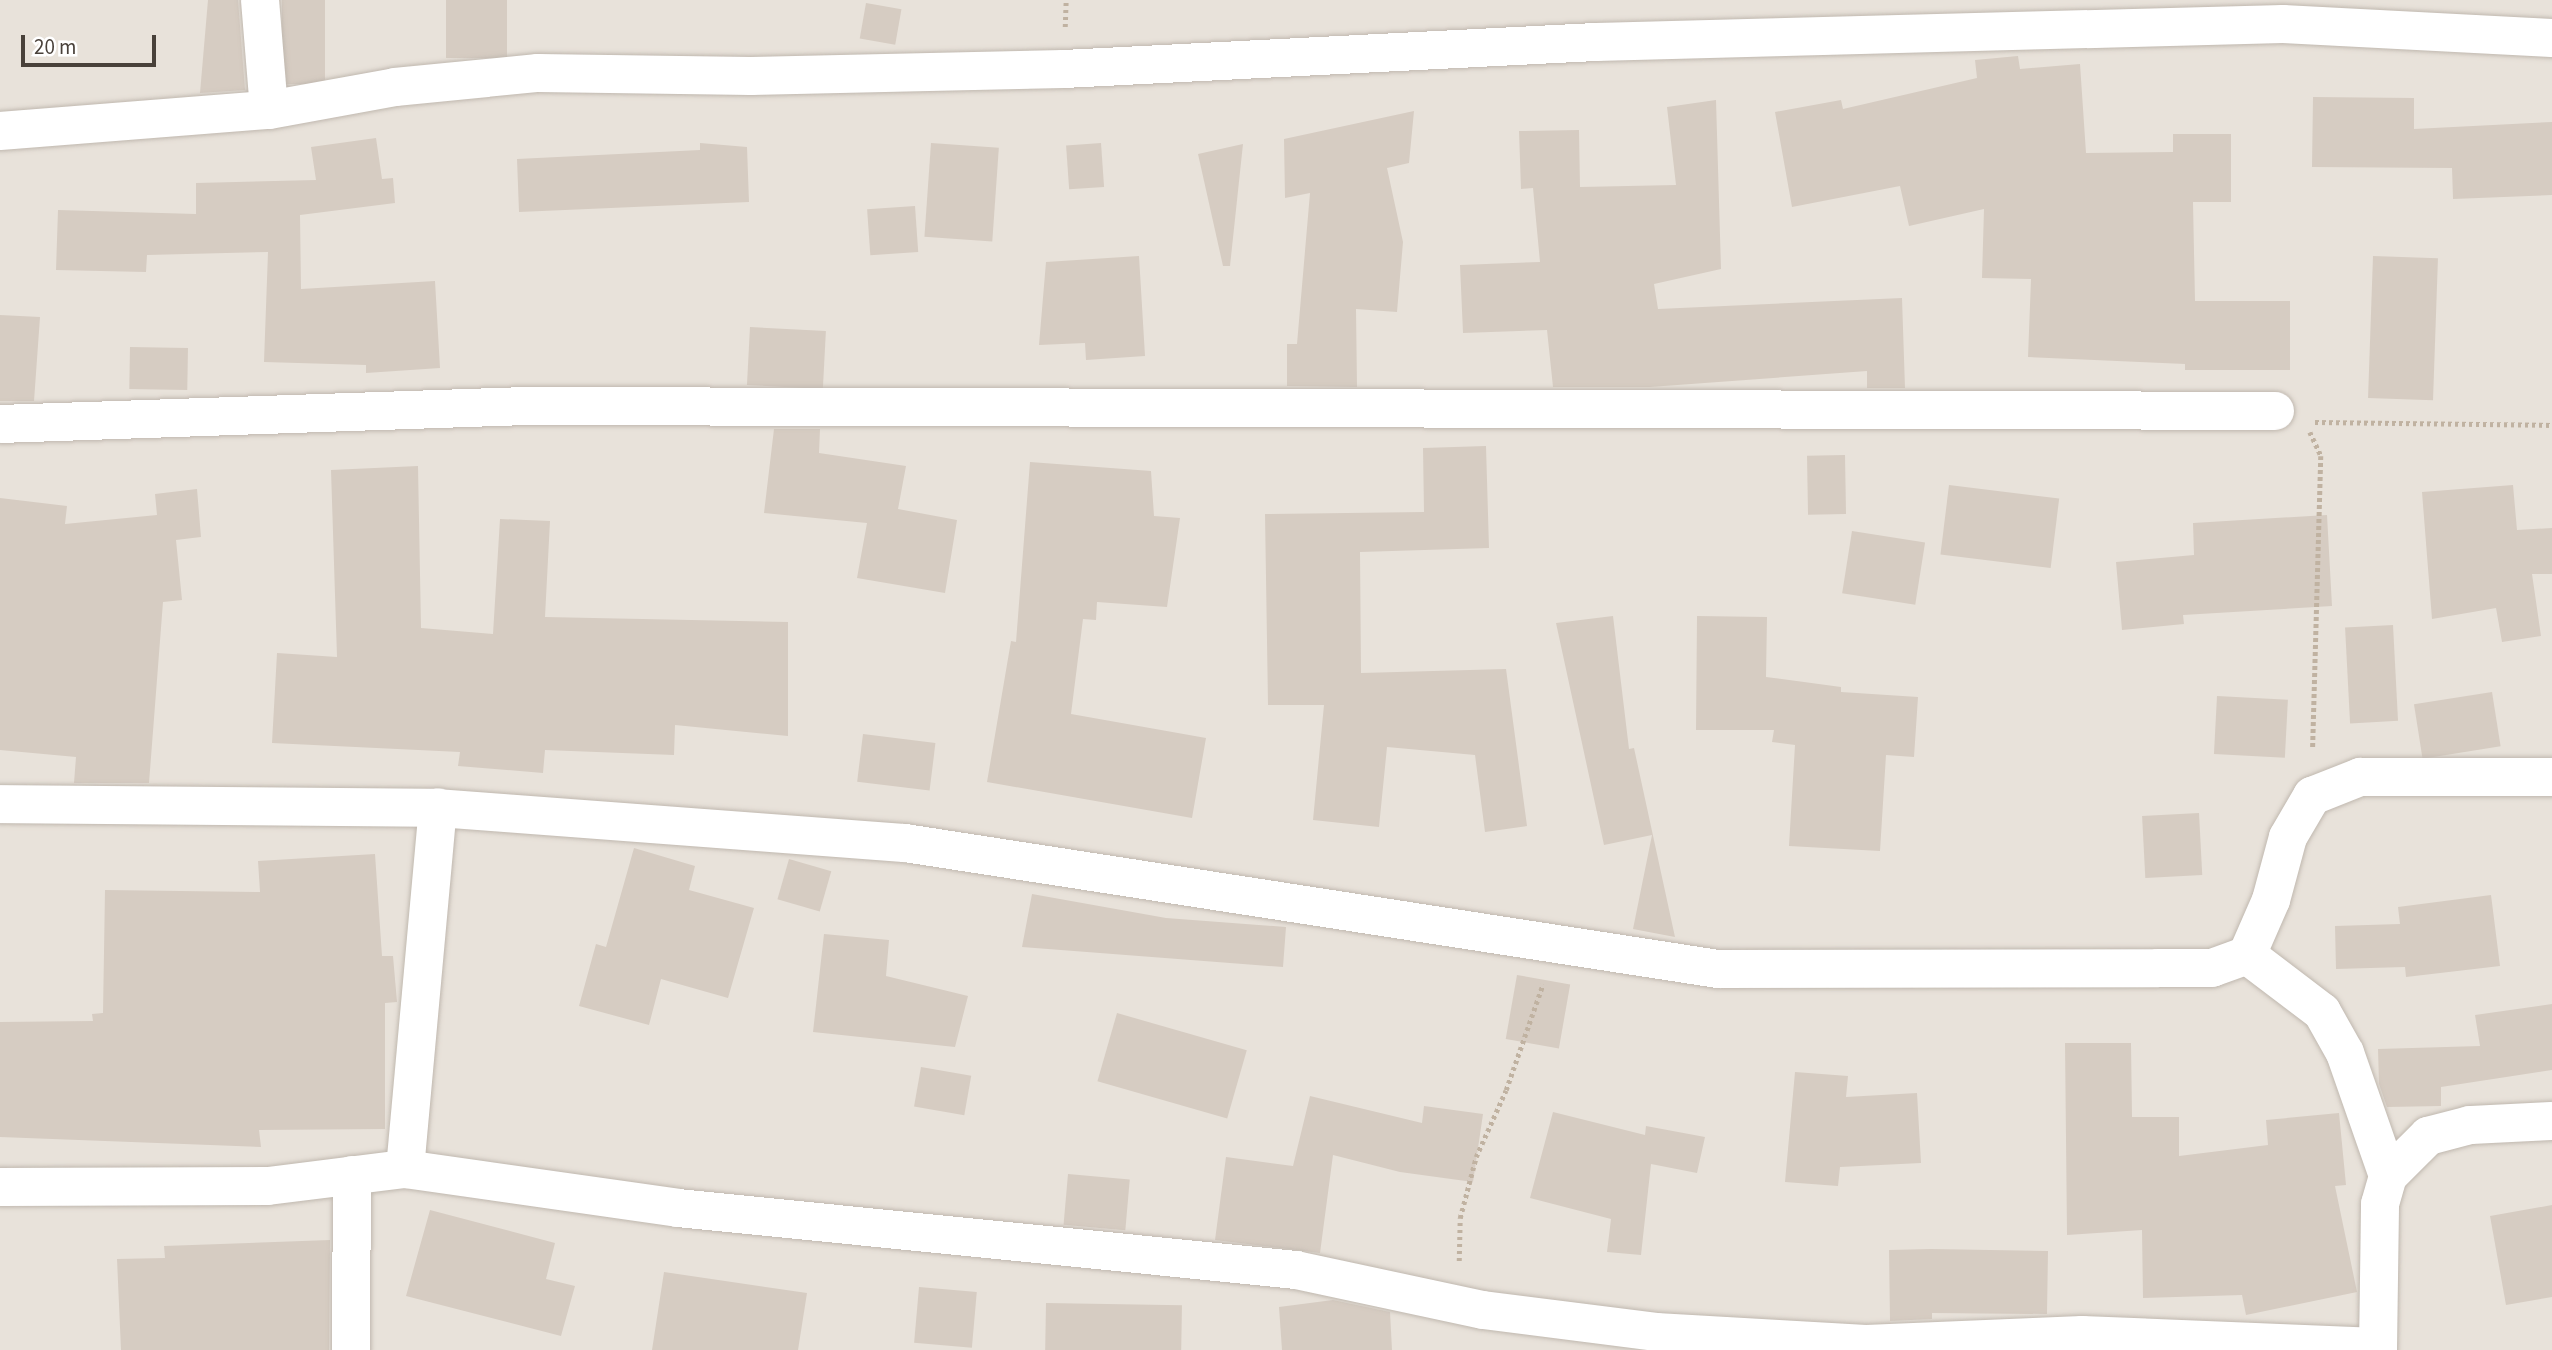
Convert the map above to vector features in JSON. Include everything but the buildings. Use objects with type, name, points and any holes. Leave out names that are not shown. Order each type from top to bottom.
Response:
[{"type":"street","points":[[260,0],[269,110]]},
{"type":"street","points":[[0,131],[269,110],[395,87],[538,73],[751,76],[1064,69],[1610,41],[2283,24],[2552,38]]},
{"type":"street","points":[[0,424],[527,406],[2275,411]]},
{"type":"street","points":[[0,804],[438,808],[905,843],[1556,947],[1744,969],[2212,968],[2247,955],[2271,900],[2288,837],[2312,796],[2360,777],[2552,778]]},
{"type":"street","points":[[405,1169],[438,808]]},
{"type":"street","points":[[2247,955],[2322,1012],[2345,1052],[2388,1176]]},
{"type":"street","points":[[0,1187],[268,1186],[405,1169],[678,1208],[1297,1270],[1483,1310],[1747,1340],[1866,1344],[2082,1335],[2378,1348],[2380,1204],[2388,1176],[2428,1136],[2470,1125],[2552,1121]]},
{"type":"street","points":[[351,1350],[352,1175]]},
{"type":"path","points":[[2312,796],[2321,456],[2305,422],[2552,425]]},
{"type":"path","points":[[1483,1310],[1467,1285],[1455,1251],[1460,1218],[1476,1157],[1506,1090],[1556,947]]},
{"type":"shaded area","points":[[0,0],[2552,0],[2552,1350],[0,1350]]}]
